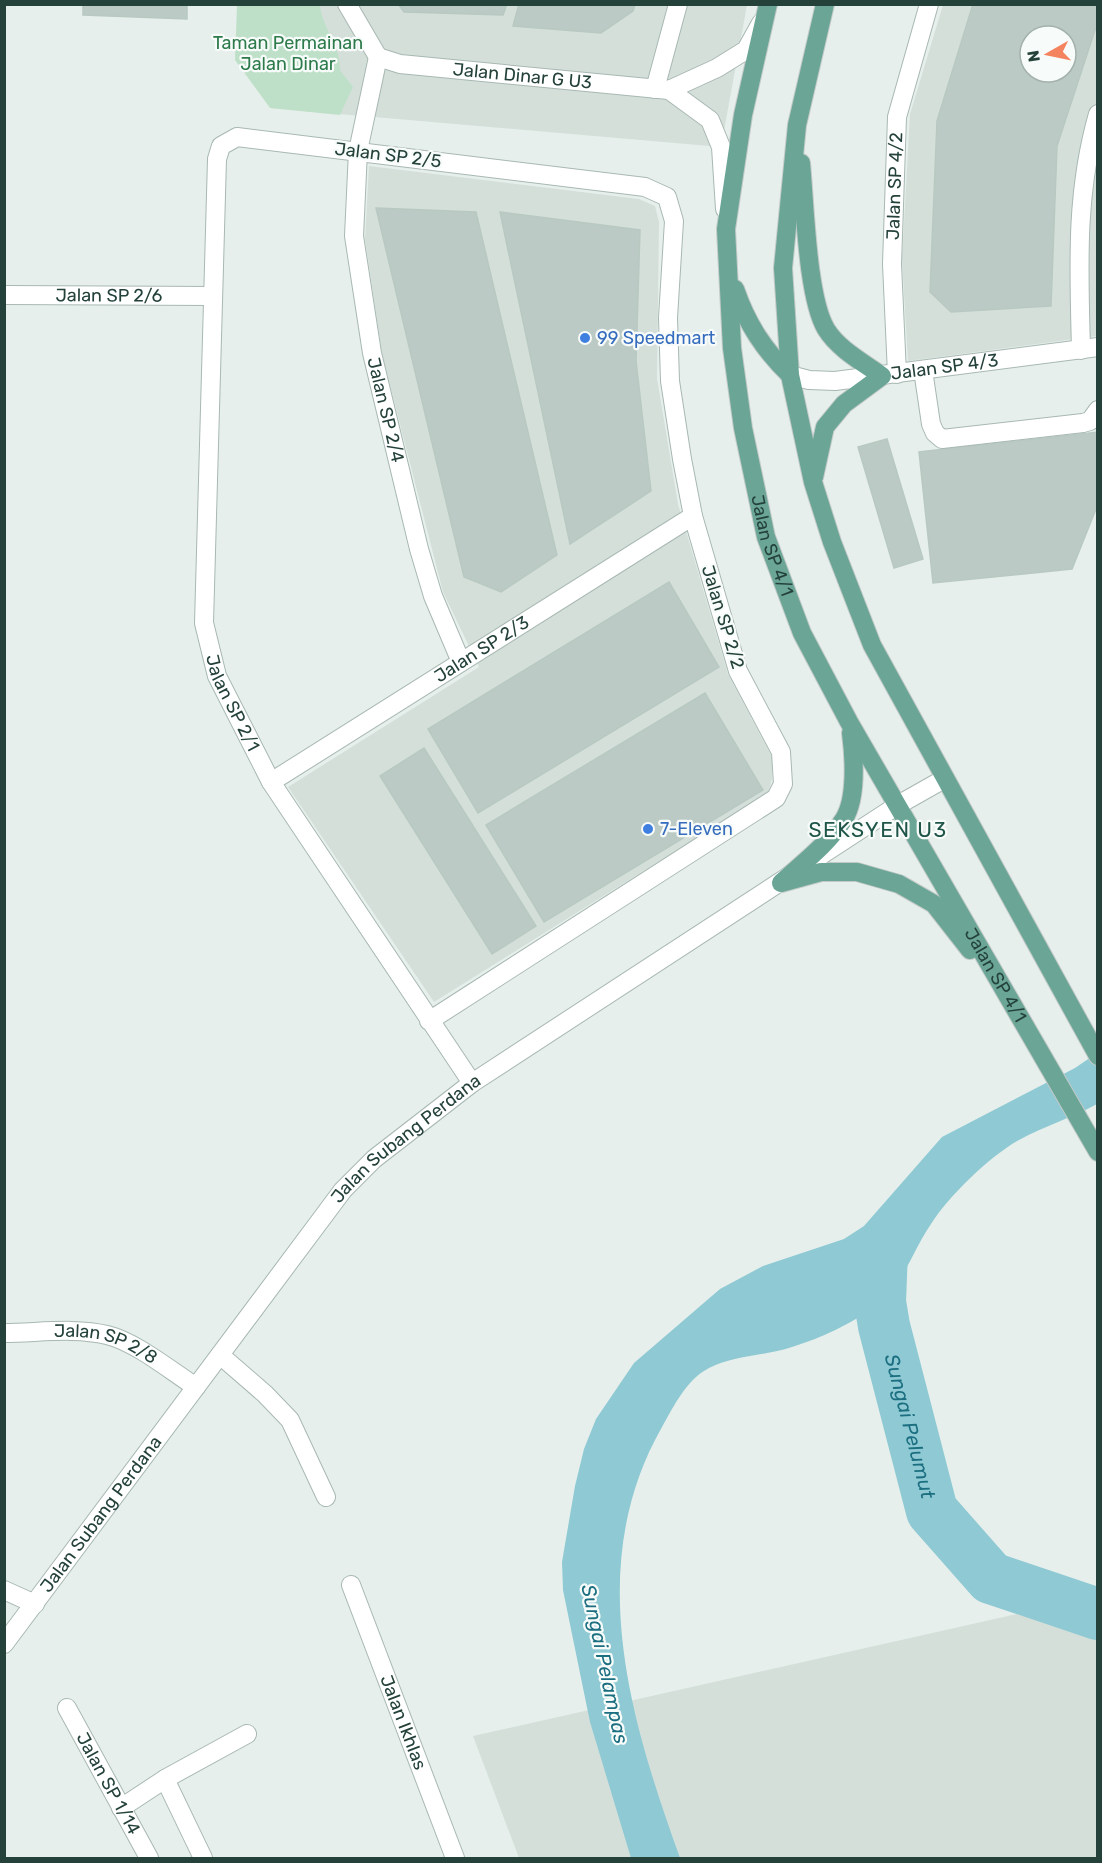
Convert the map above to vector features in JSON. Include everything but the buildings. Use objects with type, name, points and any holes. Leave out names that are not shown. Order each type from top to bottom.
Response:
[{"type":"main road","points":[[825,4],[797,125],[783,268],[790,375],[813,482],[832,542],[872,645],[1098,1056]]},
{"type":"main road","name":"Jalan SP 4/1","points":[[767,10],[743,115],[726,229],[732,348],[742,428],[766,537],[802,633],[849,722],[1098,1152]]},
{"type":"main road","points":[[797,125],[816,305],[832,336],[844,348],[890,375],[844,404],[825,427],[813,482]]},
{"type":"main road","points":[[728,270],[742,310],[757,338],[771,357],[790,375]]},
{"type":"main road","points":[[781,883],[827,840],[845,818],[852,790],[855,758],[849,722]]},
{"type":"main road","points":[[781,883],[821,872],[857,872],[899,884],[934,904],[1010,1001]]},
{"type":"street","points":[[347,4],[348,10],[378,57]]},
{"type":"street","points":[[662,89],[678,4]]},
{"type":"street","name":"Jalan SP 4/2","points":[[890,375],[897,117],[929,4]]},
{"type":"street","points":[[662,89],[717,68],[747,50],[767,10]]},
{"type":"street","name":"Jalan Dinar G U3","points":[[378,57],[399,64],[662,89]]},
{"type":"street","name":"Jalan SP 2/4","points":[[378,57],[358,151],[354,236],[372,353],[430,586],[461,662]]},
{"type":"street","points":[[662,89],[710,120],[721,147],[726,229]]},
{"type":"street","points":[[1089,349],[1078,241],[1086,156],[1098,114]]},
{"type":"street","name":"Jalan SP 2/5","points":[[213,258],[217,159],[221,146],[237,137],[645,187],[667,197]]},
{"type":"street","name":"Jalan SP 2/2","points":[[429,1021],[776,798],[783,784],[781,752],[738,671],[693,516],[670,381],[668,318],[674,221],[667,197]]},
{"type":"street","name":"Jalan SP 2/1","points":[[213,258],[204,623],[217,676],[272,782],[472,1083]]},
{"type":"street","name":"Jalan SP 2/6","points":[[4,295],[212,296]]},
{"type":"street","name":"Jalan SP 4/3","points":[[790,375],[809,380],[835,381],[1089,349]]},
{"type":"street","points":[[923,370],[931,424],[935,433],[942,439],[1083,423],[1090,421],[1098,410]]},
{"type":"street","name":"Jalan SP 2/3","points":[[272,782],[693,516]]},
{"type":"street","name":"Jalan Subang Perdana","points":[[4,1644],[343,1190],[374,1159],[472,1083],[898,805],[944,779]]},
{"type":"street","name":"Jalan SP 2/8","points":[[4,1333],[78,1332],[107,1335],[125,1341],[196,1387]]},
{"type":"street","points":[[220,1355],[266,1394],[290,1420],[326,1497]]},
{"type":"street","name":"Jalan Ikhlas","points":[[351,1585],[455,1858]]},
{"type":"street","points":[[4,1590],[35,1604]]},
{"type":"street","name":"Jalan SP 1/14","points":[[67,1708],[149,1858]]},
{"type":"street","points":[[121,1808],[165,1779],[247,1734]]},
{"type":"street","points":[[165,1779],[203,1858]]},
{"type":"shaded area","points":[[301,5],[747,5],[721,147],[270,108]]},
{"type":"shaded area","points":[[943,5],[1097,5],[1097,336],[908,361],[902,259],[910,114]]},
{"type":"shaded area","points":[[369,166],[639,199],[655,206],[659,222],[657,378],[678,504],[728,674],[772,757],[772,779],[768,793],[434,1002],[288,787],[479,667],[443,592],[382,354],[365,239]]},
{"type":"shaded area","points":[[1097,1596],[1097,1858],[519,1858],[473,1736]]},
{"type":"green space","name":"Taman Permainan Jalan Dinar","points":[[237,5],[320,5],[324,21],[338,53],[340,70],[353,87],[340,115],[270,108],[235,60]]},
{"type":"water","name":"Sungai Pelampas","points":[[1097,1053],[1097,1104],[1019,1140],[983,1166],[959,1189],[939,1213],[895,1286],[878,1304],[848,1324],[814,1339],[782,1350],[729,1360],[709,1368],[687,1386],[671,1411],[638,1479],[624,1533],[620,1587],[623,1642],[632,1697],[645,1751],[680,1858],[631,1858],[590,1722],[563,1590],[562,1562],[575,1486],[584,1449],[596,1419],[634,1363],[720,1289],[763,1266],[844,1239],[864,1226],[942,1137],[1075,1068]]},
{"type":"waterway","name":"Sungai Pelumut","points":[[882,1250],[880,1302],[884,1326],[932,1511],[991,1578],[1098,1614]]},
{"type":"place","name":"99 Speedmart","points":[[585,338]]},
{"type":"place","name":"7-Eleven","points":[[648,829]]},
{"type":"district","name":"SEKSYEN U3","points":[[878,829]]}]
